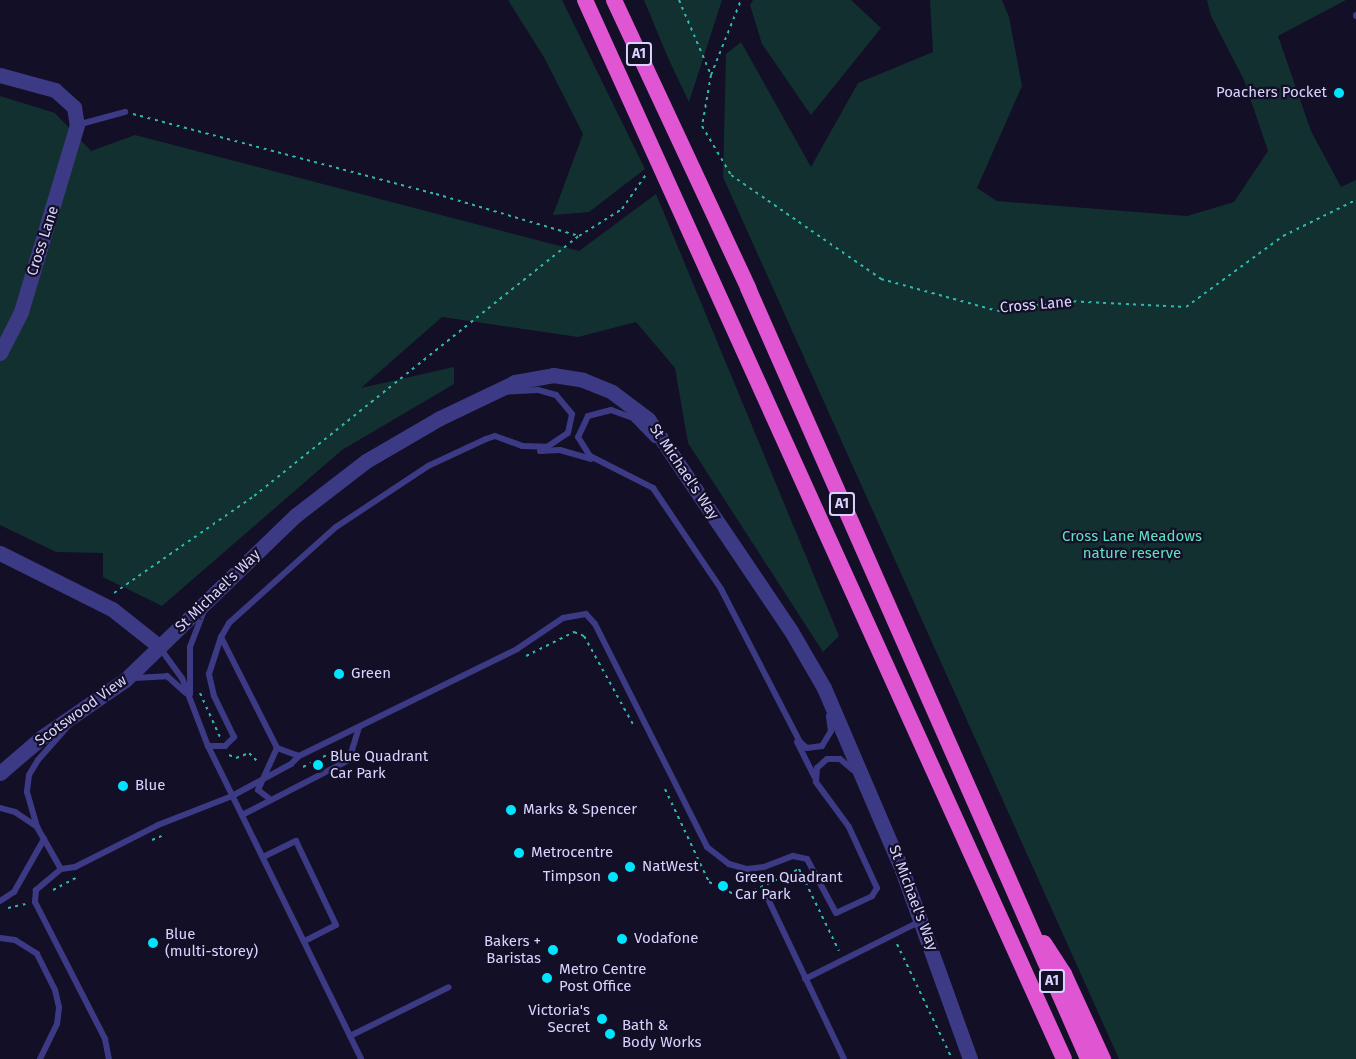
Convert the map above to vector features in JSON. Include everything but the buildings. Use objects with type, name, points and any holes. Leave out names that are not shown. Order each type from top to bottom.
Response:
[{"type":"highway","name":"A1","points":[[585,0],[1023,973],[1064,1059]]},
{"type":"highway","name":"A1","points":[[614,0],[748,288],[1088,1059]]},
{"type":"highway","points":[[1018,901],[1064,974],[1103,1059]]},
{"type":"highway","points":[[1023,973],[1057,1059]]},
{"type":"street","points":[[0,75],[55,90],[74,107],[77,125]]},
{"type":"street","name":"Cross Lane","points":[[0,353],[21,312],[77,125]]},
{"type":"street","name":"St Michael's Way","points":[[160,647],[296,515],[358,467],[440,418],[515,382],[553,375],[583,380],[638,409],[791,631],[824,688],[922,921],[970,1059]]},
{"type":"street","points":[[0,553],[104,604],[139,627],[160,647]]},
{"type":"street","name":"Scotswood View","points":[[0,773],[125,680],[160,647]]},
{"type":"lane","points":[[77,125],[125,112]]},
{"type":"lane","points":[[493,393],[547,392],[563,401],[572,414],[571,428],[563,439],[547,447],[522,446]]},
{"type":"lane","points":[[598,461],[581,445],[579,430],[588,416],[611,410],[633,418],[681,469]]},
{"type":"lane","points":[[109,1059],[105,1039],[36,902],[36,890],[61,869],[75,867],[232,796],[299,756],[517,649],[563,618],[581,613],[595,624],[707,848],[729,864],[747,869],[764,867],[793,856],[807,859],[836,913],[876,893],[877,888],[849,827],[816,778],[722,589],[653,488],[598,461],[560,450],[522,446],[504,438],[486,439],[400,483],[336,526],[229,622],[220,637],[209,674],[214,696],[234,737],[225,746],[208,746]]},
{"type":"lane","points":[[190,698],[190,647],[210,598]]},
{"type":"lane","points":[[220,637],[276,748],[299,756]]},
{"type":"lane","points":[[160,647],[175,666],[208,746],[361,1059]]},
{"type":"lane","points":[[125,680],[155,674],[167,676],[190,698]]},
{"type":"lane","points":[[793,733],[807,748],[818,748],[828,740],[831,731],[824,688]]},
{"type":"lane","points":[[61,869],[37,827],[27,792],[29,775],[80,712]]},
{"type":"lane","points":[[242,815],[343,765],[353,753],[360,728]]},
{"type":"lane","points":[[271,800],[258,790],[267,776],[276,748]]},
{"type":"lane","points":[[816,778],[817,768],[827,759],[847,763],[881,819]]},
{"type":"lane","points":[[0,808],[15,812],[37,827]]},
{"type":"lane","points":[[0,901],[14,892],[44,839]]},
{"type":"lane","points":[[262,857],[296,841],[336,925],[304,941]]},
{"type":"lane","points":[[768,899],[844,1059]]},
{"type":"lane","points":[[805,979],[922,921]]},
{"type":"lane","points":[[0,938],[15,940],[37,954],[55,990],[59,1008],[57,1024],[39,1059]]},
{"type":"lane","points":[[350,1036],[449,987]]},
{"type":"path","points":[[679,0],[711,75]]},
{"type":"path","points":[[711,75],[741,0]]},
{"type":"path","name":"Cross Lane","points":[[711,75],[702,126],[731,175],[881,279],[998,310],[1066,301],[1186,307],[1283,236],[1356,200]]},
{"type":"path","points":[[125,112],[413,187],[579,236]]},
{"type":"path","points":[[104,604],[254,496],[579,236],[622,209],[647,172]]},
{"type":"path","points":[[521,658],[574,633],[584,636],[638,733]]},
{"type":"path","points":[[300,769],[355,740]]},
{"type":"path","points":[[663,785],[709,882],[740,897],[799,869],[842,961]]},
{"type":"path","points":[[151,841],[170,832]]},
{"type":"path","points":[[0,911],[36,902],[84,874]]},
{"type":"path","points":[[888,949],[898,944],[952,1059]]},
{"type":"green space","points":[[508,0],[562,0],[645,169],[589,212],[553,215],[583,134],[545,59]]},
{"type":"green space","points":[[644,0],[722,0],[689,102],[669,60]]},
{"type":"green space","points":[[753,0],[851,0],[881,28],[811,115],[762,44],[750,5]]},
{"type":"green space","name":"Cross Lane Meadows nature reserve","points":[[930,0],[1002,0],[1009,17],[1022,86],[977,188],[997,201],[1187,216],[1234,202],[1268,151],[1244,80],[1211,16],[1207,0],[1346,0],[1278,36],[1311,131],[1341,187],[1356,180],[1356,1059],[1119,1059],[723,177],[726,54],[741,42],[811,167],[858,83],[933,52]]},
{"type":"green space","points":[[0,96],[55,113],[91,151],[135,135],[579,251],[656,194],[839,636],[823,652],[688,443],[675,368],[636,322],[578,337],[442,317],[361,388],[454,367],[454,384],[342,450],[162,606],[103,577],[103,553],[56,552],[0,525]]},
{"type":"place","name":"Poachers Pocket","points":[[1339,93]]},
{"type":"place","name":"Green","points":[[339,674]]},
{"type":"place","name":"Blue Quadrant Car Park","points":[[318,765]]},
{"type":"place","name":"Blue","points":[[123,786]]},
{"type":"place","name":"Marks & Spencer","points":[[511,810]]},
{"type":"place","name":"Metrocentre","points":[[519,853]]},
{"type":"place","name":"NatWest","points":[[630,867]]},
{"type":"place","name":"Timpson","points":[[613,877]]},
{"type":"place","name":"Green Quadrant Car Park","points":[[723,886]]},
{"type":"place","name":"Vodafone","points":[[622,939]]},
{"type":"place","name":"Blue (multi-storey)","points":[[153,943]]},
{"type":"place","name":"Bakers + Baristas","points":[[553,950]]},
{"type":"place","name":"Metro Centre Post Office","points":[[547,978]]},
{"type":"place","name":"Victoria's Secret","points":[[602,1019]]},
{"type":"place","name":"Bath & Body Works","points":[[610,1034]]}]
